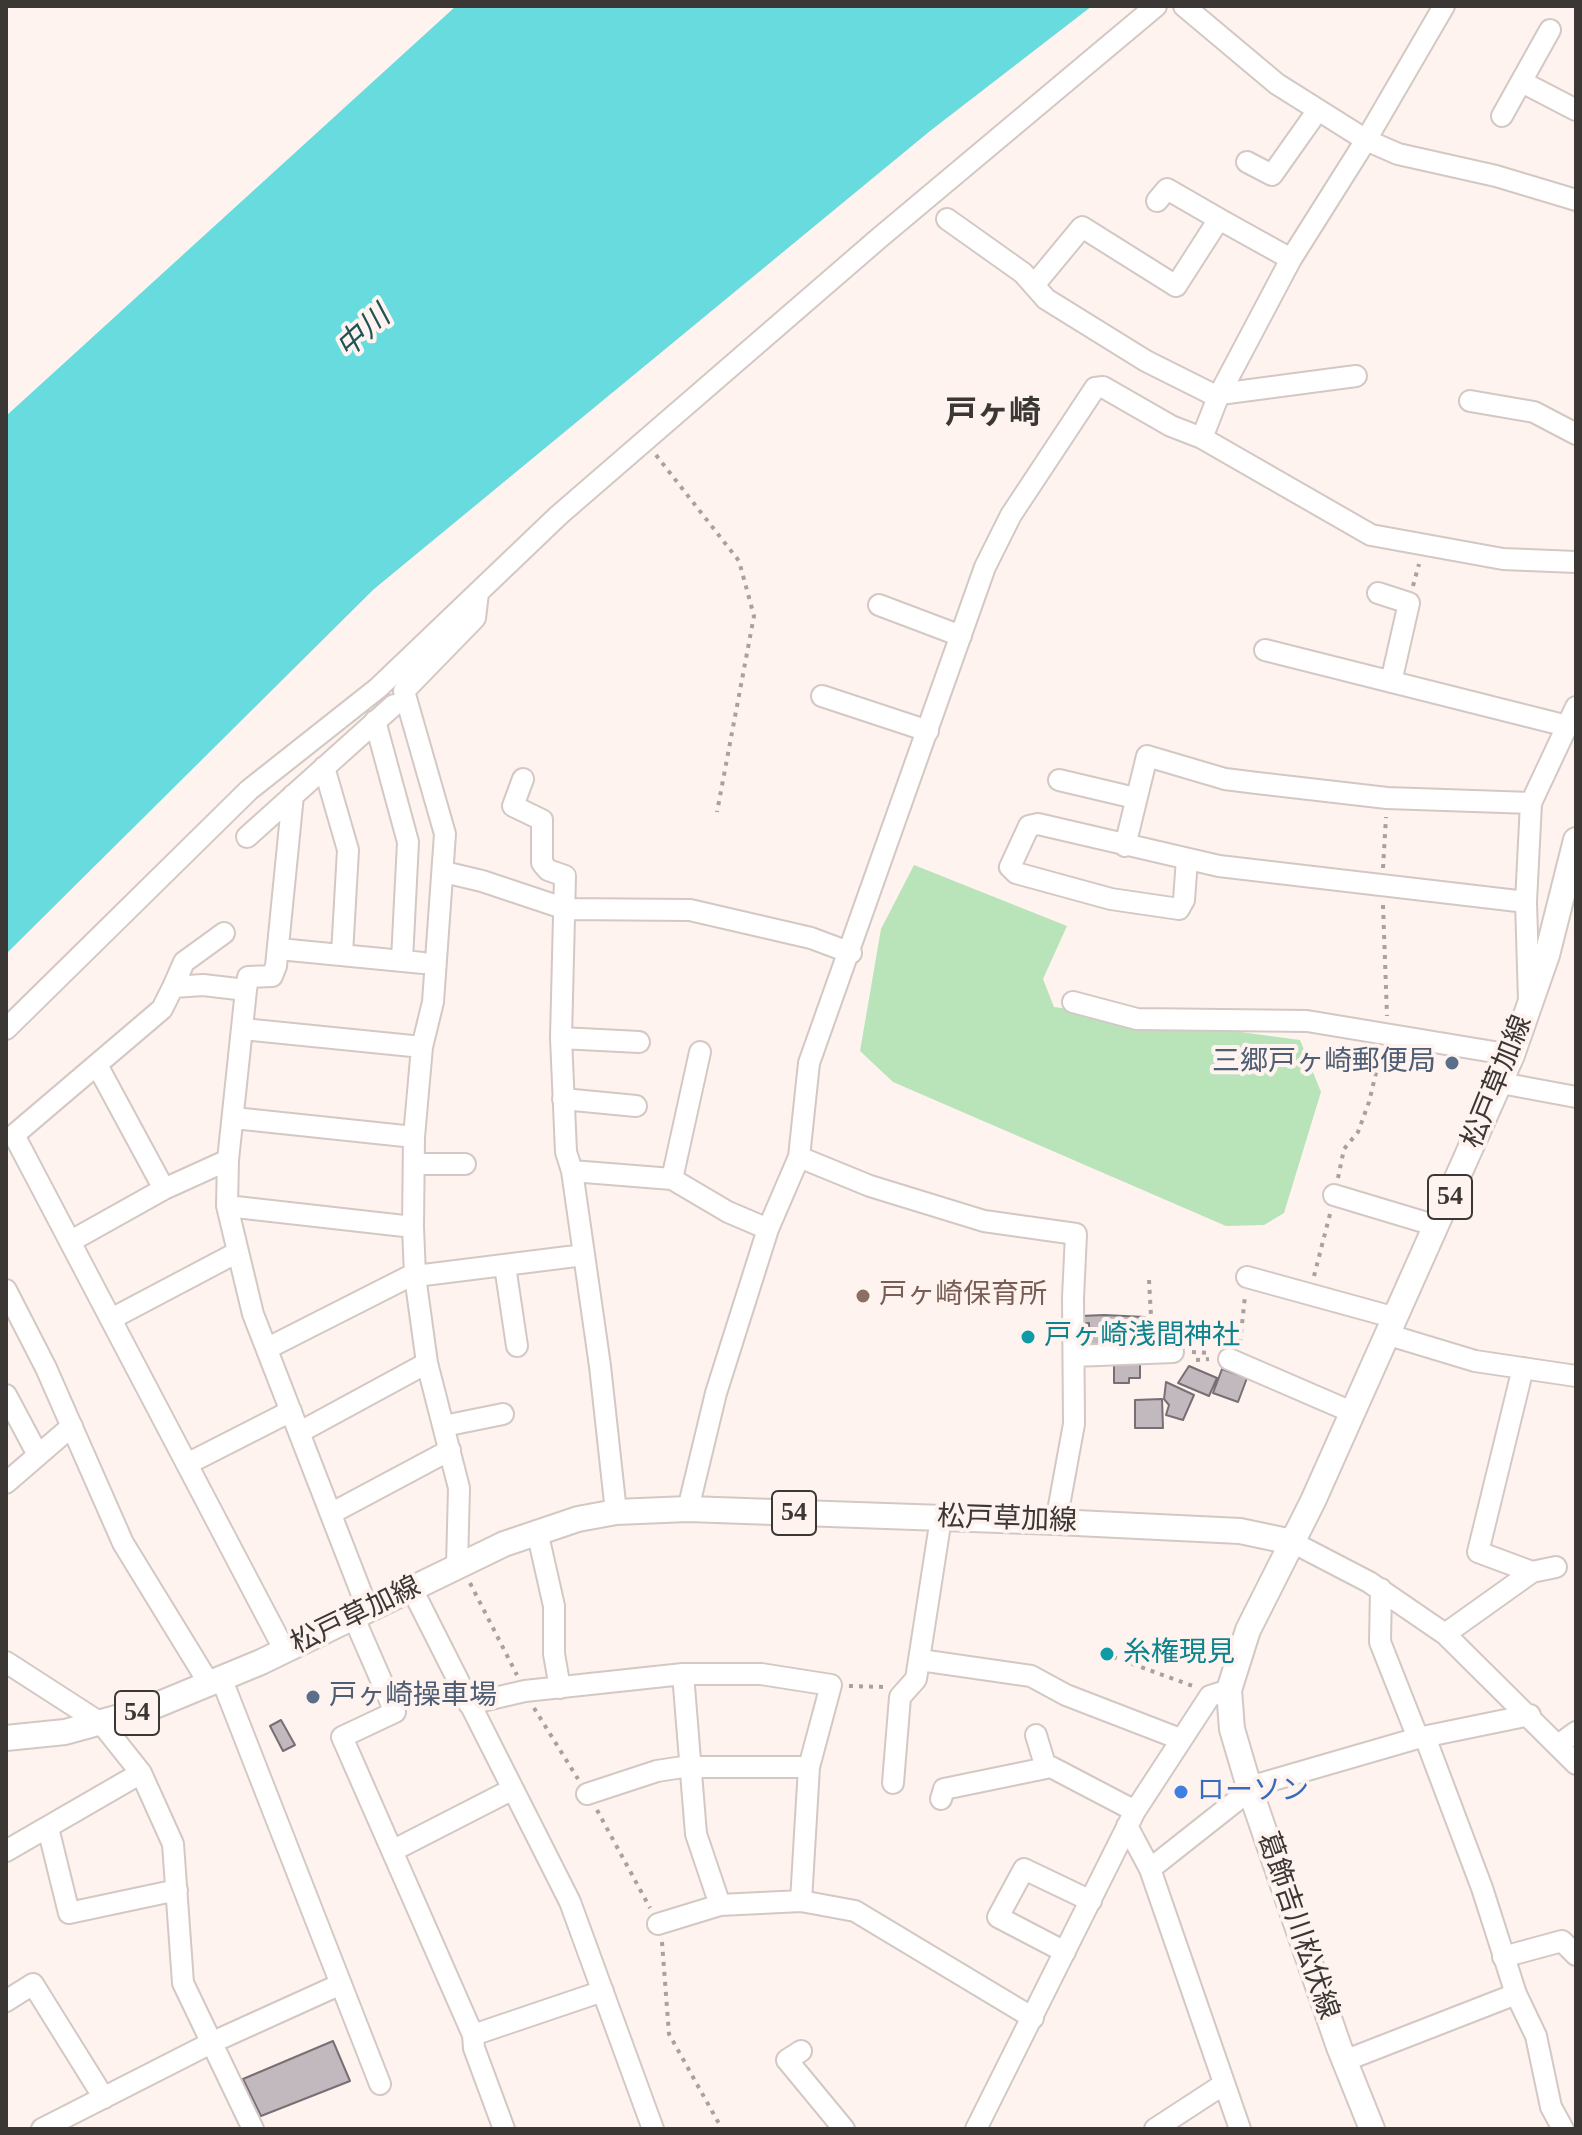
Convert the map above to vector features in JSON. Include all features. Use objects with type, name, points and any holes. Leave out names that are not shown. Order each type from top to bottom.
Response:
[{"type":"main road","name":"松戸草加線","points":[[6,1738],[102,1724],[216,1683],[458,1565],[537,1531],[616,1512],[688,1509],[1056,1522],[1240,1531],[1292,1542],[1354,1413],[1501,1083],[1569,902],[1576,840]]},
{"type":"main road","name":"葛飾吉川松伏線","points":[[1292,1542],[1248,1630],[1222,1692],[1249,1789],[1344,2061],[1372,2129]]},
{"type":"street","points":[[6,1029],[228,810],[378,688],[559,515],[1156,6]]},
{"type":"street","points":[[1184,6],[1277,84],[1366,140],[1398,154],[1496,176],[1576,200]]},
{"type":"street","points":[[1202,438],[1219,395],[1291,259],[1366,140],[1444,6]]},
{"type":"street","points":[[1502,116],[1550,30]]},
{"type":"street","points":[[1522,82],[1576,110]]},
{"type":"street","points":[[1247,162],[1272,175],[1318,110]]},
{"type":"street","points":[[1157,201],[1167,189],[1291,259]]},
{"type":"street","points":[[947,219],[1034,285],[1046,299],[1146,361],[1219,395],[1356,376]]},
{"type":"street","points":[[1034,285],[1082,227],[1176,286],[1219,219]]},
{"type":"street","points":[[688,1509],[716,1393],[768,1229],[799,1157],[809,1063],[851,953],[961,636],[990,557],[1011,515],[1095,388],[1103,387],[1171,426],[1202,438],[1371,535],[1503,559],[1576,562]]},
{"type":"street","points":[[1470,401],[1534,412],[1576,434]]},
{"type":"street","points":[[458,1565],[459,1488],[427,1363],[415,1276],[413,1227],[414,1137],[422,1047],[433,1002],[445,834],[404,691],[475,618],[478,593]]},
{"type":"street","points":[[1378,593],[1409,603],[1391,682]]},
{"type":"street","points":[[879,605],[961,636]]},
{"type":"street","points":[[1265,650],[1567,726]]},
{"type":"street","points":[[822,696],[928,731]]},
{"type":"street","points":[[247,837],[394,705]]},
{"type":"street","points":[[1530,1005],[1526,902],[1531,803],[1576,707]]},
{"type":"street","points":[[375,721],[408,842],[402,960]]},
{"type":"street","points":[[300,749],[322,769],[348,850],[342,954]]},
{"type":"street","points":[[1125,846],[1147,756],[1225,779],[1271,785],[1387,798],[1531,803]]},
{"type":"street","points":[[523,779],[513,806],[542,820],[542,863],[548,870],[565,876],[561,1038],[566,1152],[572,1171],[584,1255],[616,1512]]},
{"type":"street","points":[[1059,780],[1135,798]]},
{"type":"street","points":[[293,795],[279,949],[272,976],[248,977],[228,1160],[227,1206],[253,1314],[332,1513],[361,1614],[395,1712],[342,1737],[473,2035],[474,2048],[504,2129]]},
{"type":"street","points":[[1187,859],[1184,900],[1179,909],[1111,899],[1016,873],[1010,867],[1029,826],[1038,824],[1187,859],[1383,887],[1526,902]]},
{"type":"street","points":[[444,872],[482,881],[566,909],[690,910],[811,938],[851,953]]},
{"type":"street","points":[[224,933],[184,962],[162,1009],[14,1135],[285,1651]]},
{"type":"street","points":[[279,949],[423,963]]},
{"type":"street","points":[[173,987],[203,985],[246,990]]},
{"type":"street","points":[[1073,1002],[1137,1019],[1307,1021],[1512,1055]]},
{"type":"street","points":[[243,1029],[422,1047]]},
{"type":"street","points":[[561,1038],[639,1042]]},
{"type":"street","points":[[672,1179],[700,1052]]},
{"type":"street","points":[[97,1065],[164,1189]]},
{"type":"street","points":[[1501,1083],[1576,1097]]},
{"type":"street","points":[[563,1099],[636,1106]]},
{"type":"street","points":[[234,1118],[414,1137]]},
{"type":"street","points":[[799,1157],[870,1186],[984,1221],[1076,1234],[1074,1424],[1056,1522]]},
{"type":"street","points":[[71,1241],[164,1189],[228,1160]]},
{"type":"street","points":[[414,1164],[465,1164]]},
{"type":"street","points":[[572,1171],[672,1179],[728,1212],[768,1229]]},
{"type":"street","points":[[1334,1195],[1437,1226]]},
{"type":"street","points":[[227,1206],[413,1227]]},
{"type":"street","points":[[111,1319],[236,1253]]},
{"type":"street","points":[[268,1348],[415,1276],[584,1255]]},
{"type":"street","points":[[505,1266],[517,1346]]},
{"type":"street","points":[[1247,1277],[1392,1326],[1475,1361],[1576,1376]]},
{"type":"street","points":[[6,1290],[72,1426],[123,1543],[216,1683],[380,2084]]},
{"type":"street","points":[[1074,1356],[1163,1352]]},
{"type":"street","points":[[1225,1357],[1354,1413]]},
{"type":"street","points":[[300,1432],[427,1363]]},
{"type":"street","points":[[1523,1368],[1478,1552],[1532,1572]]},
{"type":"street","points":[[6,1395],[38,1455]]},
{"type":"street","points":[[187,1464],[291,1411]]},
{"type":"street","points":[[444,1426],[503,1414]]},
{"type":"street","points":[[6,1483],[72,1426]]},
{"type":"street","points":[[332,1513],[450,1450]]},
{"type":"street","points":[[893,1783],[900,1697],[916,1679],[941,1518]]},
{"type":"street","points":[[537,1531],[554,1606],[554,1654],[560,1688]]},
{"type":"street","points":[[1292,1542],[1381,1589],[1445,1634],[1576,1764]]},
{"type":"street","points":[[1445,1634],[1532,1572],[1556,1567]]},
{"type":"street","points":[[412,1589],[570,1902],[653,2129]]},
{"type":"street","points":[[1381,1589],[1380,1642],[1482,1888],[1516,1994],[1536,2036],[1551,2107],[1563,2129]]},
{"type":"street","points":[[920,1660],[1031,1676],[1066,1695],[1180,1739]]},
{"type":"street","points":[[6,1662],[102,1724],[141,1773],[173,1844],[183,1983],[253,2129]]},
{"type":"street","points":[[683,1674],[696,1834],[720,1905]]},
{"type":"street","points":[[469,1704],[525,1691],[683,1674],[761,1674],[831,1685],[809,1767],[801,1901]]},
{"type":"street","points":[[976,2129],[1131,1819],[1210,1696],[1222,1692]]},
{"type":"street","points":[[1150,1869],[1249,1789],[1422,1738],[1530,1715]]},
{"type":"street","points":[[1558,1745],[1576,1732]]},
{"type":"street","points":[[1036,1735],[1046,1768]]},
{"type":"street","points":[[587,1794],[657,1771],[690,1767],[809,1767]]},
{"type":"street","points":[[941,1799],[944,1789],[1051,1767],[1131,1819],[1240,2129]]},
{"type":"street","points":[[6,1851],[141,1773]]},
{"type":"street","points":[[394,1850],[513,1789]]},
{"type":"street","points":[[48,1828],[69,1913],[177,1890]]},
{"type":"street","points":[[1065,1952],[998,1917],[1024,1869],[1091,1901]]},
{"type":"street","points":[[658,1924],[720,1905],[801,1901],[855,1911],[1033,2018]]},
{"type":"street","points":[[1503,1957],[1562,1941],[1576,1955]]},
{"type":"street","points":[[6,2001],[33,1984],[104,2098]]},
{"type":"street","points":[[46,2128],[213,2042],[341,1984]]},
{"type":"street","points":[[473,2035],[603,1991]]},
{"type":"street","points":[[1344,2061],[1516,1994]]},
{"type":"street","points":[[801,2051],[787,2060],[844,2129]]},
{"type":"street","points":[[1155,2129],[1224,2084]]},
{"type":"path","points":[[645,441],[739,561],[754,616],[717,812]]},
{"type":"path","points":[[1409,603],[1423,546]]},
{"type":"path","points":[[1196,1360],[1208,1362],[1225,1357],[1243,1333],[1247,1277]]},
{"type":"path","points":[[1149,1280],[1163,1352],[1225,1357]]},
{"type":"path","points":[[1028,1332],[1029,1326]]},
{"type":"path","points":[[458,1565],[525,1691],[587,1794],[658,1924],[669,2034],[722,2129]]},
{"type":"path","points":[[1113,1657],[1222,1692]]},
{"type":"path","points":[[831,1685],[908,1688]]},
{"type":"green space","points":[[914,865],[1067,926],[1043,979],[1054,1007],[1300,1040],[1321,1092],[1284,1213],[1264,1225],[1226,1226],[893,1082],[860,1051],[881,929]]},
{"type":"water","name":"中川","points":[[456,6],[1092,6],[930,131],[374,589],[6,954],[6,416]]},
{"type":"building","points":[[1081,1316],[1145,1317],[1145,1328],[1136,1335],[1136,1344],[1084,1347],[1087,1337],[1082,1337],[1082,1327],[1089,1327],[1089,1323],[1081,1324]]},
{"type":"building","points":[[1114,1363],[1140,1363],[1140,1378],[1129,1378],[1129,1383],[1114,1383]]},
{"type":"building","points":[[1189,1366],[1217,1378],[1209,1396],[1178,1383]]},
{"type":"building","points":[[1222,1369],[1247,1378],[1238,1402],[1213,1393]]},
{"type":"building","points":[[1166,1382],[1194,1395],[1183,1420],[1166,1415],[1169,1405],[1164,1399]]},
{"type":"building","points":[[1162,1399],[1163,1428],[1135,1428],[1135,1400]]},
{"type":"building","points":[[281,1720],[295,1745],[283,1751],[270,1726]]},
{"type":"building","points":[[333,2041],[350,2081],[261,2116],[243,2079]]},
{"type":"place","name":"三郷戸ヶ崎郵便局","points":[[1452,1063]]},
{"type":"place","name":"戸ヶ崎保育所","points":[[863,1296]]},
{"type":"place","name":"戸ヶ崎浅間神社","points":[[1028,1337]]},
{"type":"place","name":"糸権現見","points":[[1107,1654]]},
{"type":"place","name":"戸ヶ崎操車場","points":[[313,1697]]},
{"type":"place","name":"ローソン","points":[[1181,1792]]},
{"type":"district","name":"戸ヶ崎","points":[[993,415]]}]
